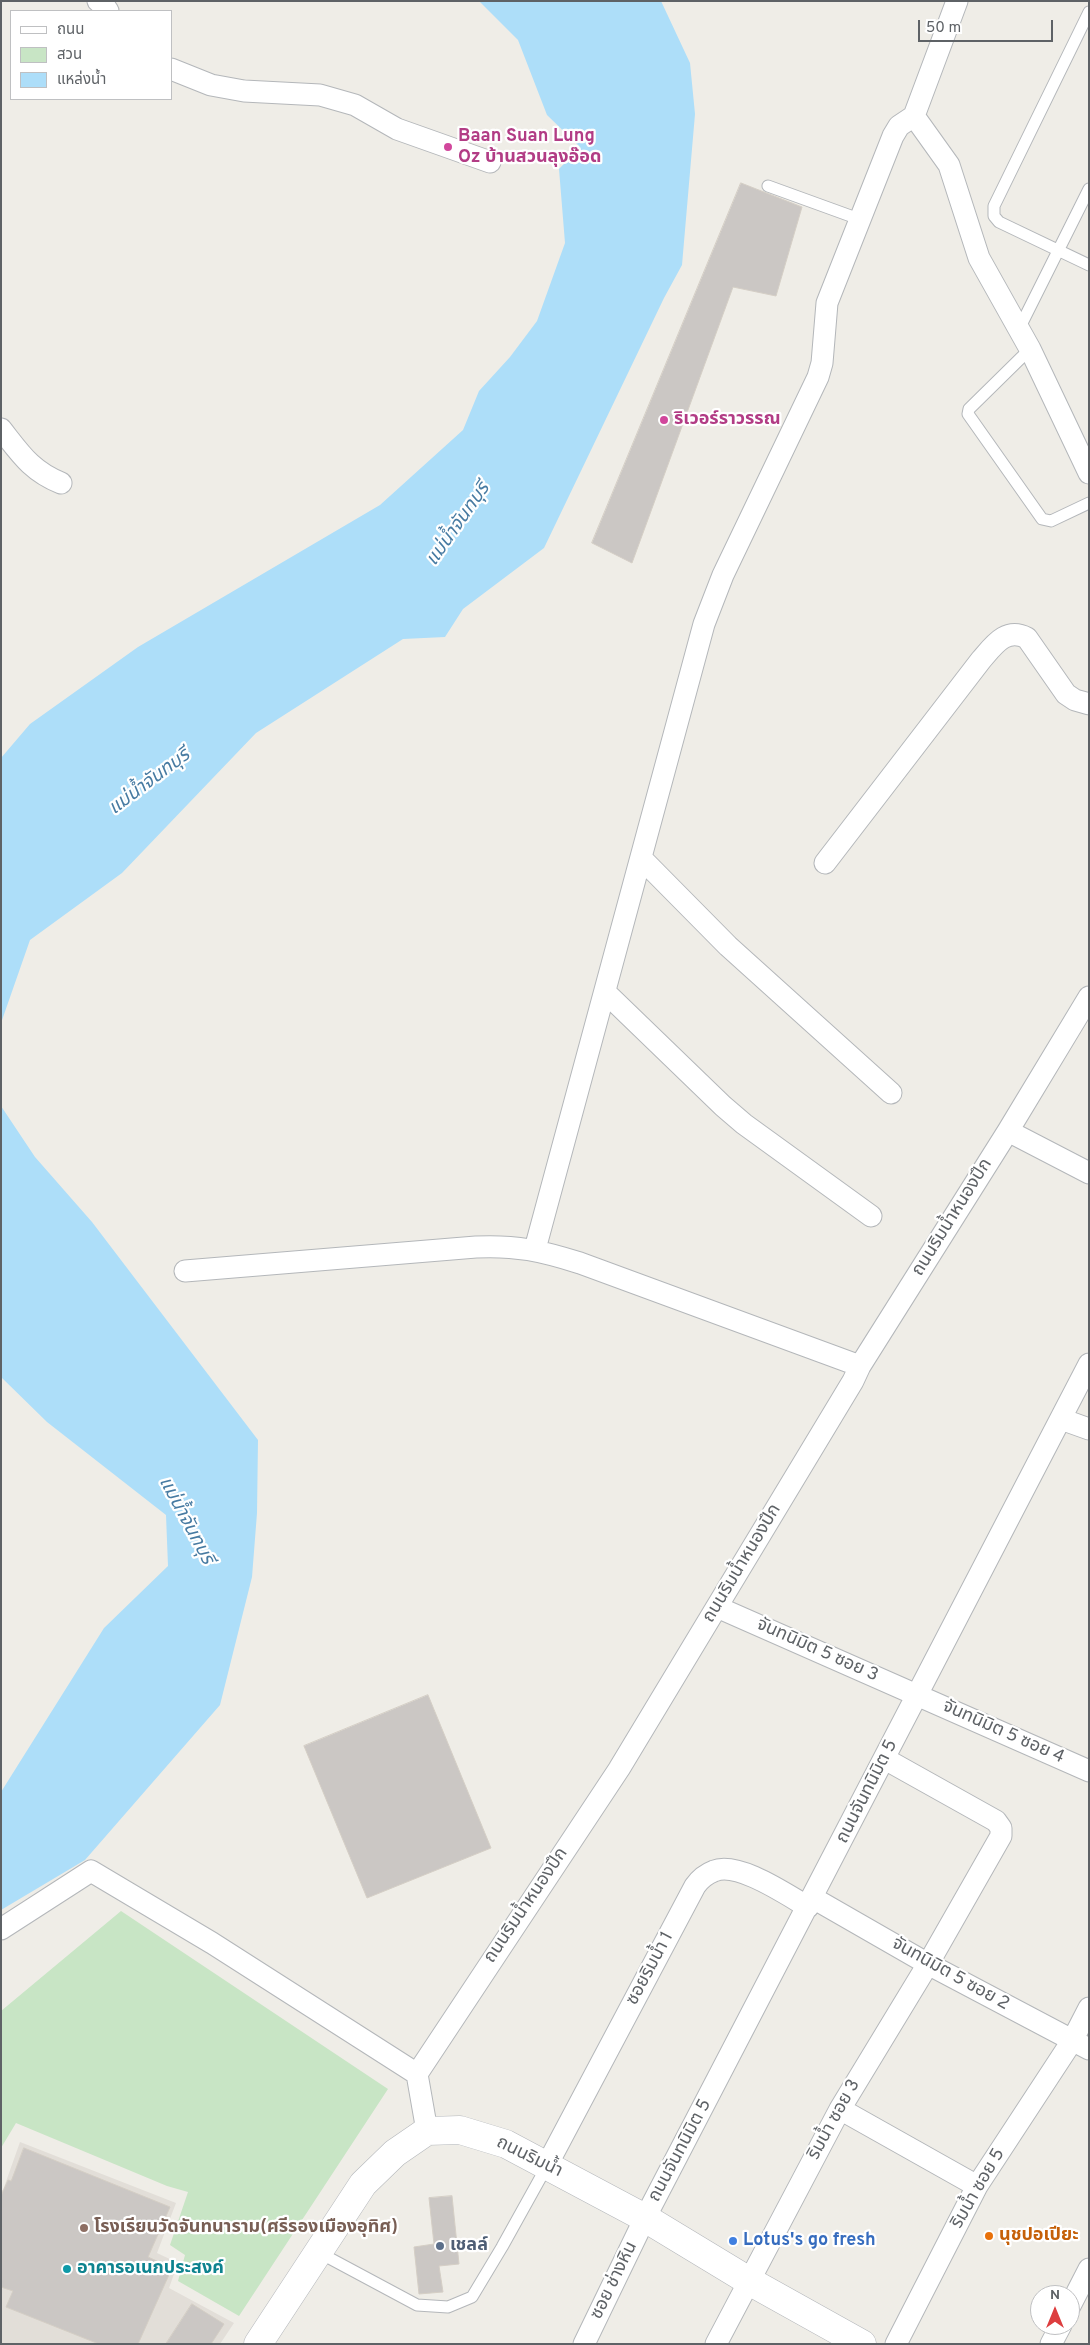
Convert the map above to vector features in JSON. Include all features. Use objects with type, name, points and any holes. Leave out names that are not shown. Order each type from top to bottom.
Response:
[{"type":"main road","name":"ถนนริมน้ำ","points":[[427,2131],[460,2130],[506,2144],[645,2218],[862,2344]]},
{"type":"main road","points":[[258,2344],[363,2184],[394,2152],[427,2131]]},
{"type":"street","points":[[98,1],[107,10]]},
{"type":"street","points":[[536,1249],[704,624],[722,575],[818,377],[822,363],[827,303],[893,136],[899,126],[914,116],[957,1]]},
{"type":"street","points":[[172,70],[211,85],[244,91],[320,95],[355,105],[398,129],[490,162]]},
{"type":"street","points":[[914,116],[949,165],[979,258],[1030,349],[1089,473]]},
{"type":"street","points":[[1,429],[31,466],[43,476],[61,483]]},
{"type":"street","points":[[825,863],[981,660],[1004,636],[1020,634],[1027,638],[1066,694],[1075,700],[1089,704]]},
{"type":"street","points":[[641,858],[728,946],[891,1093]]},
{"type":"street","points":[[605,992],[722,1106],[871,1216]]},
{"type":"street","name":"ถนนริมน้ำหนองปึก","points":[[416,2074],[619,1769],[853,1382],[860,1366],[1008,1131],[1089,997]]},
{"type":"street","points":[[1008,1131],[1089,1173]]},
{"type":"street","points":[[186,1271],[476,1247],[499,1246],[536,1249],[580,1263],[860,1366]]},
{"type":"street","name":"ถนนจันทนิมิต 5","points":[[645,2218],[811,1902],[1089,1364]]},
{"type":"street","points":[[1061,1418],[1089,1429]]},
{"type":"street","name":"จันทนิมิต 5 ซอย 3","points":[[717,1607],[918,1696]]},
{"type":"street","name":"จันทนิมิต 5 ซอย 4","points":[[918,1696],[1089,1771]]},
{"type":"street","name":"ริมน้ำ ซอย 3","points":[[716,2344],[840,2109],[928,1964],[1001,1836],[1001,1828],[996,1821],[885,1759]]},
{"type":"street","name":"ซอยริมน้ำ 1","points":[[547,2165],[695,1886],[703,1877],[715,1870],[729,1870],[746,1874],[811,1902]]},
{"type":"street","points":[[1,1929],[91,1871],[212,1943],[416,2074],[427,2131]]},
{"type":"street","name":"จันทนิมิต 5 ซอย 2","points":[[811,1902],[1080,2045]]},
{"type":"street","name":"ริมน้ำ ซอย 5","points":[[896,2344],[977,2186],[1080,2045],[1089,2008]]},
{"type":"street","points":[[840,2109],[977,2186]]},
{"type":"street","name":"ซอย ช่างหิน","points":[[584,2344],[645,2218]]},
{"type":"street","points":[[1080,2287],[1089,2269]]},
{"type":"lane","points":[[1089,12],[994,206],[994,216],[999,222],[1089,265]]},
{"type":"lane","points":[[768,186],[859,219]]},
{"type":"lane","points":[[1018,329],[1089,189]]},
{"type":"lane","points":[[1030,349],[969,408],[968,414],[1042,519],[1050,521],[1089,502]]},
{"type":"lane","points":[[318,2252],[416,2305],[448,2307],[472,2297],[547,2165]]},
{"type":"shaded area","name":"โรงเรียนวัดจันทนาราม(ศรีรองเมืองอุทิศ)","points":[[20,2142],[176,2203],[157,2253],[178,2263],[169,2288],[234,2323],[220,2344],[1,2344],[1,2190],[3,2190]]},
{"type":"green space","points":[[121,1911],[388,2089],[239,2316],[178,2281],[185,2255],[170,2245],[188,2192],[167,2186],[16,2123],[1,2148],[1,2011]]},
{"type":"water","name":"แม่น้ำจันทบุรี","points":[[479,1],[661,1],[690,63],[695,114],[682,265],[664,298],[544,548],[463,609],[445,637],[403,639],[256,733],[122,873],[30,940],[1,1023],[1,758],[30,724],[138,647],[380,505],[463,430],[479,391],[510,357],[537,321],[565,243],[559,169],[580,147],[547,115],[518,40]]},
{"type":"water","name":"แม่น้ำจันทบุรี","points":[[1,1106],[35,1157],[92,1222],[258,1440],[257,1513],[252,1577],[220,1705],[85,1860],[1,1910],[1,1792],[104,1628],[168,1566],[166,1515],[47,1422],[1,1377]]},
{"type":"building","name":"ริเวอร์ราวรรณ","points":[[741,183],[802,207],[776,296],[733,287],[632,563],[592,543]]},
{"type":"building","points":[[428,1695],[491,1848],[367,1898],[304,1746]]},
{"type":"building","name":"โรงเรียนวัดจันทนาราม(ศรีรองเมืองอุทิศ)","points":[[24,2148],[170,2207],[148,2257],[172,2268],[138,2344],[99,2344],[6,2307],[13,2291],[1,2287],[1,2196],[8,2180],[11,2181]]},
{"type":"building","name":"เชลล์","points":[[452,2196],[459,2264],[439,2266],[443,2292],[419,2294],[414,2247],[434,2244],[429,2198]]},
{"type":"building","points":[[192,2304],[224,2324],[211,2344],[166,2344]]},
{"type":"place","name":"Baan Suan Lung Oz บ้านสวนลุงอ๊อด","points":[[448,147]]},
{"type":"place","name":"ริเวอร์ราวรรณ","points":[[664,420]]},
{"type":"place","name":"โรงเรียนวัดจันทนาราม(ศรีรองเมืองอุทิศ)","points":[[84,2228]]},
{"type":"place","name":"นุชปอเปียะ","points":[[989,2236]]},
{"type":"place","name":"Lotus's go fresh","points":[[733,2241]]},
{"type":"place","name":"เชลล์","points":[[440,2246]]},
{"type":"place","name":"อาคารอเนกประสงค์","points":[[67,2269]]}]
